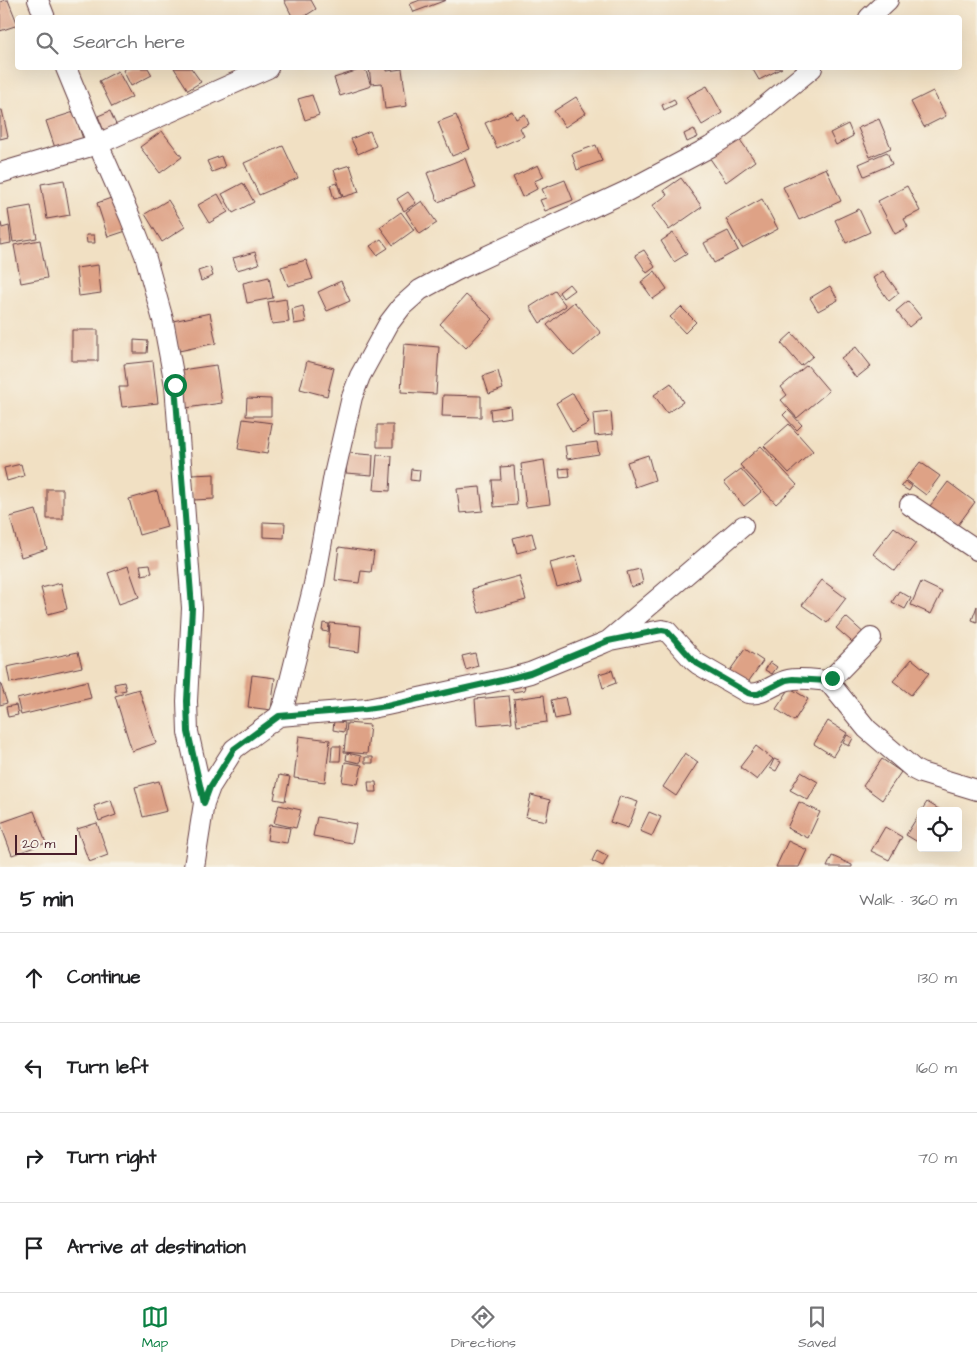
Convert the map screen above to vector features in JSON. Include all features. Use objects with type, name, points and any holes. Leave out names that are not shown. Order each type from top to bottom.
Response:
[{"type":"street","points":[[38,0],[44,15]]},
{"type":"street","points":[[872,15],[888,0]]},
{"type":"street","points":[[67,70],[145,255],[163,320],[175,385],[192,608],[187,701],[188,732],[204,803]]},
{"type":"street","points":[[0,173],[98,144],[264,70]]},
{"type":"street","points":[[279,716],[285,701],[314,585],[334,475],[352,397],[360,376],[389,323],[402,306],[420,290],[454,271],[628,191],[710,147],[734,132],[810,70]]},
{"type":"street","points":[[910,505],[977,550]]},
{"type":"street","points":[[608,641],[743,526]]},
{"type":"street","points":[[194,867],[204,803],[210,787],[234,749],[279,716],[387,706],[530,673],[608,641],[662,630],[667,631],[698,664],[748,693],[758,694],[786,680],[828,681],[871,638]]},
{"type":"street","points":[[828,681],[867,729],[915,770],[977,790]]},
{"type":"building","points":[[8,0],[15,18],[15,26],[0,31],[0,2]]},
{"type":"building","points":[[284,0],[311,0],[316,9],[307,15],[292,15]]},
{"type":"building","points":[[420,0],[446,0],[414,12],[410,4]]},
{"type":"building","points":[[123,70],[149,70],[152,75],[131,86]]},
{"type":"building","points":[[175,70],[192,70],[201,82],[188,90]]},
{"type":"building","points":[[359,70],[366,70],[371,86],[340,96],[334,78]]},
{"type":"building","points":[[369,70],[402,70],[407,106],[385,109],[382,83],[371,84]]},
{"type":"building","points":[[753,70],[778,70],[759,80]]},
{"type":"building","points":[[118,71],[132,97],[112,107],[99,81]]},
{"type":"building","points":[[707,86],[722,113],[702,125],[686,97]]},
{"type":"building","points":[[933,91],[946,116],[924,127],[911,102]]},
{"type":"building","points":[[312,95],[319,115],[305,120],[298,99]]},
{"type":"building","points":[[576,97],[586,113],[565,127],[554,111]]},
{"type":"building","points":[[674,99],[676,104],[664,110],[662,105]]},
{"type":"building","points":[[0,110],[2,110],[8,137],[0,139]]},
{"type":"building","points":[[110,111],[118,129],[105,134],[98,116]]},
{"type":"building","points":[[512,111],[516,119],[525,114],[529,124],[520,128],[524,136],[497,148],[485,123]]},
{"type":"building","points":[[74,112],[84,142],[56,151],[46,121]]},
{"type":"building","points":[[456,115],[470,149],[452,156],[438,122]]},
{"type":"building","points":[[879,119],[891,148],[870,157],[858,128]]},
{"type":"building","points":[[848,124],[853,136],[836,145],[830,133]]},
{"type":"building","points":[[694,129],[698,137],[687,142],[684,134]]},
{"type":"building","points":[[162,131],[182,157],[160,173],[140,147]]},
{"type":"building","points":[[370,131],[376,146],[358,154],[351,139]]},
{"type":"building","points":[[738,137],[755,161],[726,182],[709,157]]},
{"type":"building","points":[[596,145],[602,161],[577,170],[572,154]]},
{"type":"building","points":[[283,146],[298,178],[259,195],[244,163]]},
{"type":"building","points":[[887,152],[892,164],[864,176],[859,164]]},
{"type":"building","points":[[221,156],[225,167],[212,172],[207,161]]},
{"type":"building","points":[[465,158],[476,188],[438,202],[427,173]]},
{"type":"building","points":[[350,165],[359,192],[343,197],[334,170]]},
{"type":"building","points":[[538,165],[544,177],[534,181],[537,189],[522,197],[513,177]]},
{"type":"building","points":[[826,168],[841,201],[799,220],[783,187]]},
{"type":"building","points":[[681,178],[702,207],[669,230],[652,206],[667,195],[664,190]]},
{"type":"building","points":[[64,180],[70,215],[47,219],[41,184]]},
{"type":"building","points":[[565,180],[573,200],[545,211],[540,200],[546,198],[542,189]]},
{"type":"building","points":[[243,183],[254,202],[233,213],[222,194]]},
{"type":"building","points":[[337,183],[342,197],[334,199],[330,185]]},
{"type":"building","points":[[907,186],[920,211],[904,219],[908,227],[895,234],[878,201]]},
{"type":"building","points":[[408,192],[416,203],[404,211],[397,199]]},
{"type":"building","points":[[218,194],[228,212],[209,223],[198,205]]},
{"type":"building","points":[[114,197],[126,231],[108,237],[97,203]]},
{"type":"building","points":[[762,199],[778,229],[742,248],[726,219]]},
{"type":"building","points":[[168,200],[185,227],[162,242],[145,214]]},
{"type":"building","points":[[422,201],[437,223],[420,234],[406,212]]},
{"type":"building","points":[[31,206],[37,238],[13,242],[8,210]]},
{"type":"building","points":[[859,209],[870,232],[846,243],[835,220]]},
{"type":"building","points":[[401,212],[414,230],[393,245],[380,227]]},
{"type":"building","points":[[0,223],[2,228],[9,226],[11,243],[0,245]]},
{"type":"building","points":[[728,231],[738,250],[714,263],[704,243]]},
{"type":"building","points":[[673,233],[687,254],[674,262],[661,241]]},
{"type":"building","points":[[86,235],[94,235],[95,243],[87,243]]},
{"type":"building","points":[[381,239],[388,248],[377,255],[370,246]]},
{"type":"building","points":[[40,240],[47,278],[21,283],[14,245]]},
{"type":"building","points":[[644,250],[655,267],[647,273],[635,255]]},
{"type":"building","points":[[255,252],[259,264],[237,270],[233,258]]},
{"type":"building","points":[[306,260],[313,279],[288,286],[281,267]]},
{"type":"building","points":[[98,265],[101,293],[79,296],[76,268]]},
{"type":"building","points":[[210,267],[213,276],[201,281],[198,271]]},
{"type":"building","points":[[655,271],[667,289],[653,299],[641,282]]},
{"type":"building","points":[[883,271],[899,293],[889,301],[873,278]]},
{"type":"building","points":[[269,277],[273,298],[247,303],[243,283]]},
{"type":"building","points":[[341,281],[350,301],[327,311],[318,292]]},
{"type":"building","points":[[569,284],[574,290],[563,298],[559,292]]},
{"type":"building","points":[[830,286],[838,300],[818,311],[810,298]]},
{"type":"building","points":[[555,291],[566,306],[540,323],[530,307]]},
{"type":"building","points":[[466,295],[493,319],[466,348],[440,324]]},
{"type":"building","points":[[286,299],[289,322],[272,324],[268,302]]},
{"type":"building","points":[[908,301],[921,317],[909,327],[896,311]]},
{"type":"building","points":[[574,302],[601,333],[574,356],[547,325]]},
{"type":"building","points":[[303,306],[306,322],[294,324],[292,309]]},
{"type":"building","points":[[681,307],[696,322],[685,333],[670,317]]},
{"type":"building","points":[[210,313],[216,343],[179,351],[173,321]]},
{"type":"building","points":[[72,330],[98,330],[98,361],[72,361]]},
{"type":"building","points":[[792,333],[813,356],[801,366],[781,343]]},
{"type":"building","points":[[134,340],[148,341],[147,353],[134,353]]},
{"type":"building","points":[[404,344],[439,347],[436,394],[401,392]]},
{"type":"building","points":[[856,347],[871,366],[856,378],[841,358]]},
{"type":"building","points":[[153,361],[158,403],[122,407],[119,387],[127,387],[124,364]]},
{"type":"building","points":[[307,361],[334,368],[327,396],[300,389]]},
{"type":"building","points":[[216,365],[222,403],[186,408],[181,370]]},
{"type":"building","points":[[807,365],[829,391],[797,418],[781,400],[787,395],[781,387]]},
{"type":"building","points":[[498,371],[503,389],[489,394],[483,376]]},
{"type":"building","points":[[671,383],[683,402],[667,413],[654,395]]},
{"type":"building","points":[[573,393],[589,423],[572,432],[556,403]]},
{"type":"building","points":[[443,395],[481,396],[481,417],[442,416]]},
{"type":"building","points":[[247,398],[271,399],[271,416],[246,416]]},
{"type":"building","points":[[510,406],[511,417],[491,420],[490,409]]},
{"type":"building","points":[[788,410],[802,425],[797,430],[783,415]]},
{"type":"building","points":[[611,412],[613,434],[595,436],[593,414]]},
{"type":"building","points":[[243,419],[272,423],[267,454],[238,449]]},
{"type":"building","points":[[789,424],[813,451],[789,473],[764,446]]},
{"type":"building","points":[[377,425],[393,425],[393,447],[377,447]]},
{"type":"building","points":[[597,442],[599,454],[567,459],[565,446]]},
{"type":"building","points":[[761,446],[797,485],[776,504],[740,465]]},
{"type":"building","points":[[348,453],[373,455],[372,475],[346,473]]},
{"type":"building","points":[[377,455],[392,456],[390,491],[374,490]]},
{"type":"building","points":[[648,455],[655,480],[635,487],[627,462]]},
{"type":"building","points":[[544,460],[550,504],[526,507],[521,464]]},
{"type":"building","points":[[920,462],[940,476],[926,495],[906,480]]},
{"type":"building","points":[[21,464],[24,476],[7,481],[4,468]]},
{"type":"building","points":[[514,466],[517,505],[494,507],[492,480],[501,480],[500,467]]},
{"type":"building","points":[[569,468],[570,477],[560,478],[559,469]]},
{"type":"building","points":[[411,469],[420,470],[419,481],[410,480]]},
{"type":"building","points":[[741,469],[761,492],[744,506],[724,482]]},
{"type":"building","points":[[214,474],[214,499],[193,500],[192,475]]},
{"type":"building","points":[[905,481],[912,486],[909,491],[901,486]]},
{"type":"building","points":[[948,482],[975,502],[958,525],[946,516],[942,521],[927,510]]},
{"type":"building","points":[[480,487],[483,511],[460,513],[457,489]]},
{"type":"building","points":[[47,489],[63,489],[63,519],[47,519]]},
{"type":"building","points":[[157,491],[167,527],[139,535],[129,499]]},
{"type":"building","points":[[36,510],[47,549],[21,557],[10,517]]},
{"type":"building","points":[[263,522],[285,523],[284,538],[263,537]]},
{"type":"building","points":[[894,527],[916,543],[895,571],[873,554]]},
{"type":"building","points":[[532,533],[536,548],[517,553],[513,538]]},
{"type":"building","points":[[339,547],[374,552],[371,572],[361,571],[359,583],[335,580]]},
{"type":"building","points":[[576,556],[583,580],[557,587],[550,563]]},
{"type":"building","points":[[150,564],[152,573],[142,575],[140,565]]},
{"type":"building","points":[[128,566],[139,597],[119,604],[108,573]]},
{"type":"building","points":[[640,569],[643,583],[631,587],[627,572]]},
{"type":"building","points":[[519,576],[526,600],[479,613],[472,589]]},
{"type":"building","points":[[822,580],[846,598],[827,623],[802,605]]},
{"type":"building","points":[[921,582],[942,592],[931,614],[911,605]]},
{"type":"building","points":[[61,583],[67,609],[48,614],[41,588]]},
{"type":"building","points":[[899,591],[911,598],[905,609],[892,602]]},
{"type":"building","points":[[977,606],[977,622],[972,620]]},
{"type":"building","points":[[846,617],[867,636],[858,647],[836,628]]},
{"type":"building","points":[[323,623],[329,624],[328,632],[322,631]]},
{"type":"building","points":[[330,623],[361,626],[359,652],[328,648]]},
{"type":"building","points":[[745,649],[763,661],[744,688],[726,676]]},
{"type":"building","points":[[78,652],[82,667],[10,683],[7,667]]},
{"type":"building","points":[[475,653],[478,666],[466,670],[462,656]]},
{"type":"building","points":[[912,659],[929,673],[911,695],[893,681]]},
{"type":"building","points":[[770,662],[777,667],[772,674],[765,670]]},
{"type":"building","points":[[612,670],[616,683],[603,688],[599,674]]},
{"type":"building","points":[[252,675],[275,678],[271,710],[248,707]]},
{"type":"building","points":[[87,681],[91,698],[21,715],[17,699]]},
{"type":"building","points":[[0,682],[7,703],[0,705]]},
{"type":"building","points":[[124,682],[126,690],[116,692],[114,684]]},
{"type":"building","points":[[524,683],[525,690],[513,692],[512,684]]},
{"type":"building","points":[[790,688],[808,699],[794,721],[776,709]]},
{"type":"building","points":[[139,689],[156,743],[132,751],[115,696]]},
{"type":"building","points":[[544,695],[547,722],[517,726],[514,699]]},
{"type":"building","points":[[509,696],[512,722],[477,725],[475,699]]},
{"type":"building","points":[[565,697],[569,716],[555,719],[551,700]]},
{"type":"building","points":[[16,705],[18,715],[8,717],[6,707]]},
{"type":"building","points":[[334,721],[345,723],[344,732],[333,730]]},
{"type":"building","points":[[828,721],[847,733],[833,756],[814,744]]},
{"type":"building","points":[[347,723],[370,725],[367,754],[344,752]]},
{"type":"building","points":[[847,735],[853,738],[849,746],[843,743]]},
{"type":"building","points":[[299,736],[330,740],[325,782],[294,778]]},
{"type":"building","points":[[332,746],[341,746],[340,761],[331,761]]},
{"type":"building","points":[[756,746],[773,759],[757,780],[740,767]]},
{"type":"building","points":[[347,753],[361,756],[360,763],[346,760]]},
{"type":"building","points":[[685,753],[698,762],[676,796],[663,787]]},
{"type":"building","points":[[365,757],[373,757],[373,763],[365,763]]},
{"type":"building","points":[[774,759],[781,762],[776,771],[770,768]]},
{"type":"building","points":[[882,759],[901,772],[882,800],[863,786]]},
{"type":"building","points":[[345,762],[362,765],[358,784],[342,782]]},
{"type":"building","points":[[801,772],[818,782],[808,800],[790,790]]},
{"type":"building","points":[[279,775],[290,777],[285,801],[274,799]]},
{"type":"building","points":[[159,781],[167,811],[143,817],[135,787]]},
{"type":"building","points":[[368,782],[376,782],[377,792],[369,792]]},
{"type":"building","points":[[531,795],[550,800],[546,821],[526,817]]},
{"type":"building","points":[[620,796],[638,802],[628,828],[610,822]]},
{"type":"building","points":[[111,800],[116,815],[99,821],[94,806]]},
{"type":"building","points":[[799,802],[820,812],[808,838],[787,828]]},
{"type":"building","points":[[927,802],[935,807],[924,807]]},
{"type":"building","points":[[279,805],[301,810],[296,828],[274,823]]},
{"type":"building","points":[[34,811],[46,843],[12,855],[0,823]]},
{"type":"building","points":[[649,812],[661,817],[652,836],[640,831]]},
{"type":"building","points":[[317,817],[356,824],[352,843],[313,836]]},
{"type":"building","points":[[917,817],[917,842],[906,835]]},
{"type":"building","points":[[97,823],[108,855],[89,862],[77,829]]},
{"type":"building","points":[[269,825],[290,828],[287,843],[267,840]]},
{"type":"building","points":[[885,827],[902,837],[889,860],[871,851]]},
{"type":"building","points":[[788,841],[807,850],[799,867],[776,867]]},
{"type":"building","points":[[597,850],[608,856],[603,866],[592,861]]},
{"type":"building","points":[[832,856],[852,865],[852,867],[827,867]]},
{"type":"route","points":[[175,385],[192,608],[187,701],[188,732],[204,803],[210,787],[234,749],[279,716],[387,706],[530,673],[608,641],[662,630],[671,634],[698,664],[748,693],[758,694],[786,680],[828,681],[832,678]]}]
